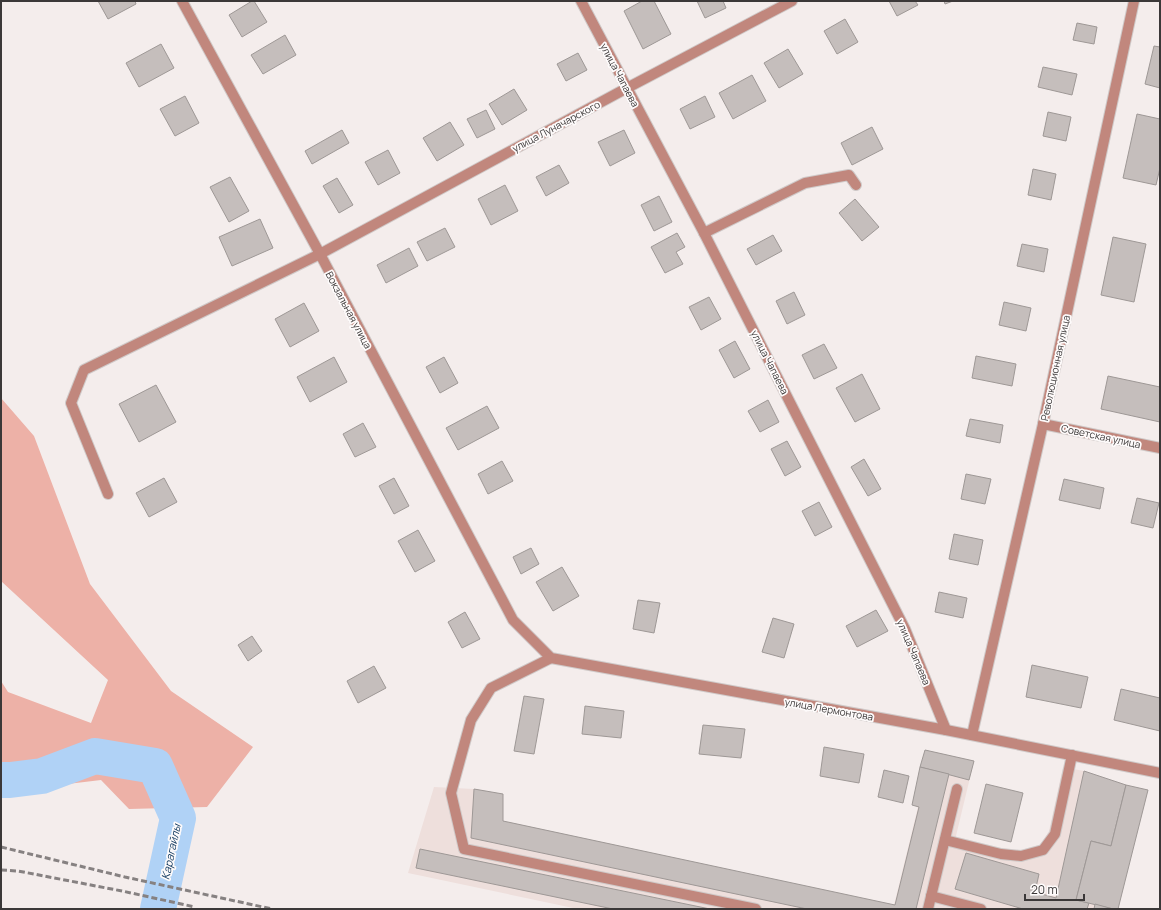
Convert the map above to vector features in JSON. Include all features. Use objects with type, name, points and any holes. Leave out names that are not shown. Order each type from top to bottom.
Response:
[{"type":"street","name":"Вокзальная улица","points":[[182,1],[320,254],[513,620],[551,658]]},
{"type":"street","name":"улица Чапаева","points":[[581,1],[704,233],[905,629],[946,730]]},
{"type":"street","name":"улица Луначарского","points":[[108,494],[71,403],[84,370],[320,254],[627,88],[792,1]]},
{"type":"street","name":"Революционная улица","points":[[972,735],[1043,424],[1134,1]]},
{"type":"street","points":[[704,233],[804,183],[849,175],[856,185]]},
{"type":"street","name":"Советская улица","points":[[1043,424],[1160,448]]},
{"type":"street","points":[[551,658],[490,688],[471,720],[451,793],[464,849],[756,909]]},
{"type":"street","name":"улица Лермонтова","points":[[551,658],[946,730],[1160,773]]},
{"type":"street","points":[[945,840],[1001,854],[1021,856],[1043,850],[1055,834],[1072,755]]},
{"type":"street","points":[[928,909],[957,789]]},
{"type":"street","points":[[931,896],[981,909]]},
{"type":"shaded area","points":[[1,398],[34,436],[90,584],[171,691],[253,747],[207,807],[129,809],[101,780],[1,792],[1,681],[8,692],[91,723],[108,680],[1,581]]},
{"type":"shaded area","points":[[925,750],[974,761],[955,840],[1020,853],[1040,846],[1049,831],[1063,767],[1084,771],[1113,909],[578,909],[408,873],[434,787],[474,789],[503,794],[503,821],[894,905],[918,807],[912,805]]},
{"type":"building","points":[[98,1],[135,1],[136,4],[108,19]]},
{"type":"building","points":[[254,1],[267,22],[242,37],[229,15]]},
{"type":"building","points":[[642,1],[654,1],[671,34],[643,49],[624,11]]},
{"type":"building","points":[[697,1],[723,1],[726,8],[705,18]]},
{"type":"building","points":[[889,1],[915,1],[918,5],[897,16]]},
{"type":"building","points":[[944,1],[953,1],[945,4]]},
{"type":"building","points":[[845,19],[858,42],[837,54],[824,31]]},
{"type":"building","points":[[1077,23],[1097,27],[1094,44],[1073,40]]},
{"type":"building","points":[[285,35],[296,55],[263,74],[251,55]]},
{"type":"building","points":[[161,44],[174,68],[139,87],[126,63]]},
{"type":"building","points":[[1154,46],[1160,47],[1160,88],[1145,84]]},
{"type":"building","points":[[788,49],[803,74],[779,88],[764,63]]},
{"type":"building","points":[[578,53],[587,70],[566,81],[557,64]]},
{"type":"building","points":[[1043,67],[1077,74],[1072,95],[1038,87]]},
{"type":"building","points":[[752,75],[766,101],[733,119],[719,93]]},
{"type":"building","points":[[514,89],[527,110],[502,125],[489,104]]},
{"type":"building","points":[[185,96],[199,123],[175,136],[160,109]]},
{"type":"building","points":[[705,96],[715,117],[690,129],[680,109]]},
{"type":"building","points":[[486,110],[495,129],[477,138],[467,119]]},
{"type":"building","points":[[1048,112],[1071,117],[1066,141],[1043,136]]},
{"type":"building","points":[[1137,114],[1160,119],[1160,168],[1156,185],[1123,178]]},
{"type":"building","points":[[450,122],[464,145],[437,161],[423,138]]},
{"type":"building","points":[[872,127],[883,149],[852,165],[841,143]]},
{"type":"building","points":[[342,130],[349,143],[312,164],[305,151]]},
{"type":"building","points":[[624,130],[635,153],[610,166],[598,142]]},
{"type":"building","points":[[388,150],[400,173],[378,185],[365,162]]},
{"type":"building","points":[[559,165],[569,183],[546,196],[536,177]]},
{"type":"building","points":[[1033,169],[1056,174],[1051,200],[1028,195]]},
{"type":"building","points":[[230,177],[249,211],[229,222],[210,187]]},
{"type":"building","points":[[337,178],[353,205],[339,213],[323,186]]},
{"type":"building","points":[[505,185],[518,211],[491,225],[478,199]]},
{"type":"building","points":[[659,196],[672,222],[654,231],[641,205]]},
{"type":"building","points":[[855,199],[879,227],[862,241],[839,213]]},
{"type":"building","points":[[260,219],[273,248],[232,266],[219,237]]},
{"type":"building","points":[[445,228],[455,247],[427,261],[417,242]]},
{"type":"building","points":[[677,233],[685,247],[676,252],[683,264],[665,273],[651,247]]},
{"type":"building","points":[[773,235],[782,251],[756,265],[747,249]]},
{"type":"building","points":[[1113,237],[1146,244],[1134,302],[1101,295]]},
{"type":"building","points":[[1022,244],[1048,249],[1044,272],[1017,266]]},
{"type":"building","points":[[409,248],[418,266],[386,283],[377,265]]},
{"type":"building","points":[[794,292],[805,315],[787,324],[776,301]]},
{"type":"building","points":[[709,297],[721,319],[701,330],[689,307]]},
{"type":"building","points":[[1004,302],[1031,308],[1026,331],[999,325]]},
{"type":"building","points":[[304,303],[319,331],[290,347],[275,319]]},
{"type":"building","points":[[735,341],[750,369],[734,378],[719,350]]},
{"type":"building","points":[[824,344],[837,368],[814,379],[802,355]]},
{"type":"building","points":[[976,356],[1016,364],[1012,386],[972,378]]},
{"type":"building","points":[[334,357],[347,382],[310,402],[297,377]]},
{"type":"building","points":[[444,357],[458,383],[440,393],[426,367]]},
{"type":"building","points":[[862,374],[880,409],[855,422],[836,388]]},
{"type":"building","points":[[1108,376],[1160,387],[1160,422],[1101,409]]},
{"type":"building","points":[[156,385],[176,422],[139,442],[119,404]]},
{"type":"building","points":[[768,400],[779,422],[760,432],[748,411]]},
{"type":"building","points":[[487,406],[499,428],[458,450],[446,428]]},
{"type":"building","points":[[970,419],[1003,425],[1000,443],[966,436]]},
{"type":"building","points":[[363,423],[376,447],[355,457],[343,434]]},
{"type":"building","points":[[787,441],[801,467],[785,476],[771,449]]},
{"type":"building","points":[[864,459],[881,489],[868,496],[851,467]]},
{"type":"building","points":[[502,461],[513,481],[488,494],[478,474]]},
{"type":"building","points":[[966,474],[991,479],[985,504],[961,499]]},
{"type":"building","points":[[164,478],[177,502],[149,517],[136,493]]},
{"type":"building","points":[[394,478],[409,506],[394,514],[379,486]]},
{"type":"building","points":[[1064,479],[1104,488],[1100,509],[1059,500]]},
{"type":"building","points":[[1137,498],[1159,503],[1153,528],[1131,523]]},
{"type":"building","points":[[819,502],[832,527],[815,536],[802,511]]},
{"type":"building","points":[[418,530],[435,561],[415,572],[398,541]]},
{"type":"building","points":[[954,534],[983,540],[978,565],[949,559]]},
{"type":"building","points":[[531,548],[539,564],[521,574],[513,557]]},
{"type":"building","points":[[562,567],[579,596],[553,611],[536,582]]},
{"type":"building","points":[[939,592],[967,598],[963,618],[935,612]]},
{"type":"building","points":[[638,600],[660,603],[654,633],[633,629]]},
{"type":"building","points":[[876,610],[888,631],[857,647],[846,626]]},
{"type":"building","points":[[465,612],[480,639],[462,648],[448,622]]},
{"type":"building","points":[[773,618],[794,624],[784,658],[762,652]]},
{"type":"building","points":[[252,636],[262,651],[248,661],[238,645]]},
{"type":"building","points":[[1032,665],[1088,677],[1081,708],[1026,697]]},
{"type":"building","points":[[374,666],[386,688],[358,703],[347,681]]},
{"type":"building","points":[[1121,689],[1160,698],[1160,731],[1114,720]]},
{"type":"building","points":[[524,696],[544,699],[534,754],[514,751]]},
{"type":"building","points":[[585,706],[624,711],[621,738],[582,734]]},
{"type":"building","points":[[703,725],[745,729],[741,758],[699,754]]},
{"type":"building","points":[[824,747],[864,754],[859,783],[820,776]]},
{"type":"building","points":[[925,750],[974,761],[969,780],[920,767]]},
{"type":"building","points":[[920,767],[949,774],[916,909],[807,909],[471,838],[474,789],[503,794],[503,821],[895,905],[919,807],[912,805]]},
{"type":"building","points":[[884,770],[909,776],[903,803],[878,797]]},
{"type":"building","points":[[1084,771],[1126,785],[1111,846],[1091,841],[1076,900],[1089,903],[1087,909],[1023,909],[955,889],[966,853],[1039,874],[1035,892],[1056,898]]},
{"type":"building","points":[[986,784],[1023,793],[1011,842],[974,833]]},
{"type":"building","points":[[1126,785],[1148,790],[1118,909],[1076,900],[1091,841],[1111,846]]},
{"type":"building","points":[[420,849],[710,909],[613,909],[416,868]]},
{"type":"building","points":[[1095,904],[1113,909],[1094,909]]},
{"type":"waterway","name":"Карагайлы","points":[[1,780],[42,776],[95,756],[155,766],[178,818],[158,909]]},
{"type":"railway","points":[[1,847],[125,877],[272,909]]},
{"type":"railway","points":[[1,870],[18,871],[195,907]]}]
